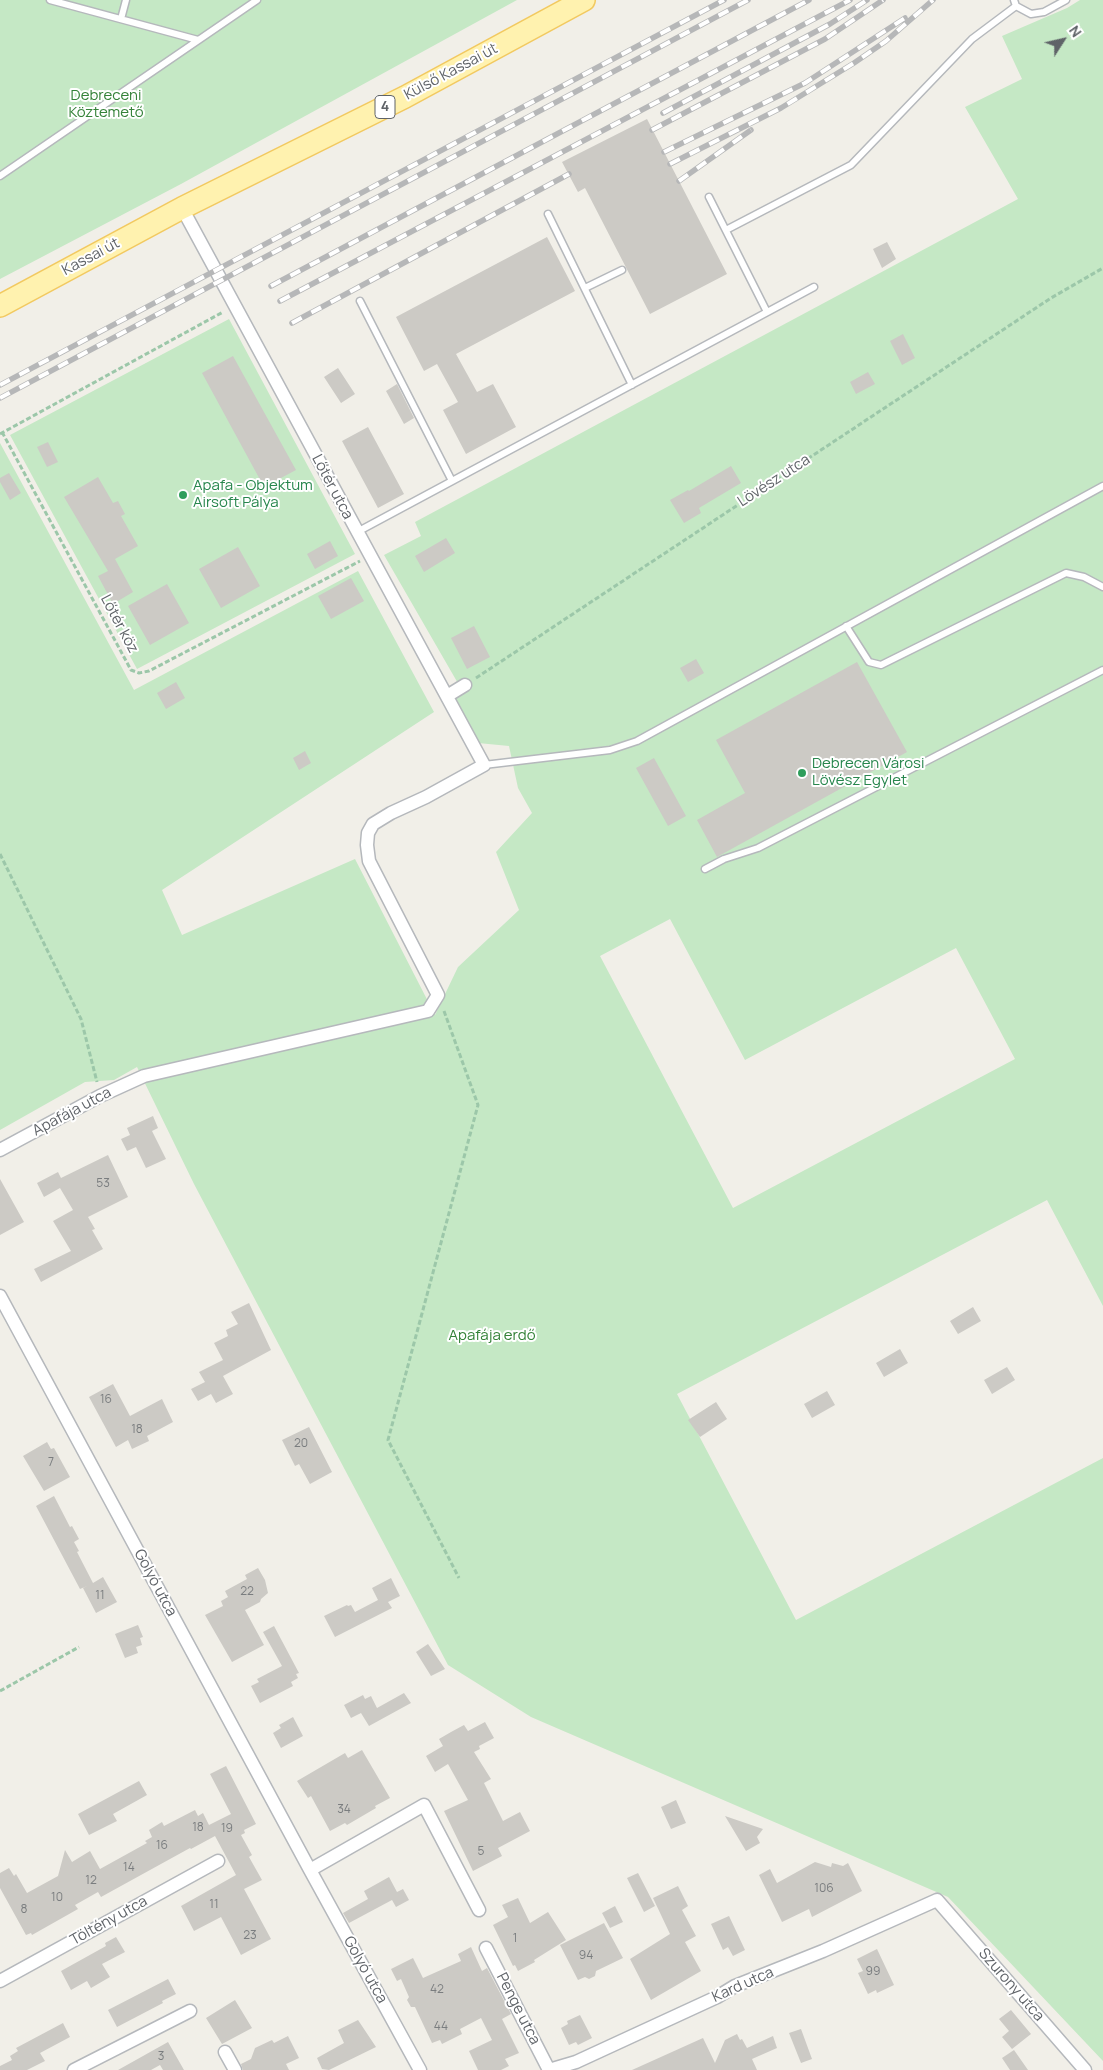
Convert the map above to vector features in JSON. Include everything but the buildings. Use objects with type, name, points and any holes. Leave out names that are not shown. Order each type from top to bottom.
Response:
[{"type":"main road","name":"Külső Kassai út","points":[[182,208],[405,97],[584,0]]},
{"type":"main road","name":"Kassai út","points":[[0,306],[182,208]]},
{"type":"street","name":"Lőtér utca","points":[[182,208],[484,765]]},
{"type":"street","points":[[447,696],[465,685]]},
{"type":"street","points":[[438,995],[368,862],[368,833],[373,824],[391,813],[426,797],[484,765]]},
{"type":"street","name":"Apafája utca","points":[[0,1150],[100,1096],[144,1076],[428,1011],[438,995]]},
{"type":"street","name":"Golyó utca","points":[[0,1296],[420,2070]]},
{"type":"street","points":[[310,1870],[424,1805],[478,1910]]},
{"type":"street","name":"Töltény utca","points":[[0,1981],[218,1861]]},
{"type":"street","name":"Kard utca","points":[[549,2070],[576,2062],[742,1984],[824,1952],[937,1900]]},
{"type":"street","name":"Szurony utca","points":[[937,1900],[1085,2070]]},
{"type":"street","name":"Penge utca","points":[[486,1948],[549,2070]]},
{"type":"street","points":[[74,2070],[190,2011]]},
{"type":"street","points":[[225,2052],[235,2070]]},
{"type":"lane","points":[[50,0],[198,40]]},
{"type":"lane","points":[[121,19],[126,0]]},
{"type":"lane","points":[[0,176],[257,0]]},
{"type":"lane","points":[[726,230],[851,165],[972,39],[1015,3],[1031,14],[1044,12],[1066,0]]},
{"type":"lane","points":[[709,197],[767,312]]},
{"type":"lane","points":[[548,214],[632,384]]},
{"type":"lane","points":[[585,288],[622,270]]},
{"type":"lane","points":[[357,532],[814,287]]},
{"type":"lane","points":[[360,301],[452,481]]},
{"type":"lane","points":[[484,765],[610,750],[637,741],[1103,486]]},
{"type":"lane","points":[[846,626],[869,662],[881,665],[1066,573],[1084,577],[1103,588]]},
{"type":"lane","points":[[706,869],[724,859],[758,848],[1103,670]]},
{"type":"path","name":"Lövész utca","points":[[465,685],[1051,298],[1103,268]]},
{"type":"path","points":[[1,433],[234,306]]},
{"type":"path","name":"Lőtér köz","points":[[1,433],[131,670],[139,673],[149,671],[370,556]]},
{"type":"path","points":[[0,854],[82,1019],[100,1096]]},
{"type":"path","points":[[438,995],[478,1105],[388,1440],[458,1578]]},
{"type":"path","points":[[0,1692],[80,1647]]},
{"type":"green space","name":"Debreceni Köztemető","points":[[0,0],[517,0],[181,184],[0,279]]},
{"type":"green space","name":"Apafája erdő","points":[[1080,0],[1103,0],[1103,1306],[1047,1200],[677,1394],[796,1620],[1103,1458],[1103,2061],[948,1897],[531,1717],[448,1665],[194,1184],[137,1067],[114,1080],[85,1082],[0,1130],[0,443],[134,690],[358,571],[434,712],[162,890],[182,935],[355,859],[435,1015],[458,967],[519,910],[496,852],[532,813],[518,788],[509,746],[478,743],[454,698],[463,692],[384,555],[421,536],[415,522],[1018,199],[965,107],[1022,79],[1002,36],[1067,8]],"holes":[[[670,919],[745,1060],[956,948],[1015,1059],[733,1208],[600,956]]]},
{"type":"green space","name":"Apafa - Objektum Airsoft Pálya","points":[[229,319],[355,554],[137,669],[10,435]]},
{"type":"railway","points":[[0,385],[724,0]]},
{"type":"railway","points":[[0,398],[748,0]]},
{"type":"railway","points":[[271,286],[809,0]]},
{"type":"railway","points":[[280,301],[850,0]]},
{"type":"railway","points":[[663,113],[830,24],[867,0]]},
{"type":"railway","points":[[652,130],[825,39],[883,0]]},
{"type":"railway","points":[[670,164],[781,108],[854,63],[886,41],[933,0]]},
{"type":"railway","points":[[664,152],[805,83],[905,18]]},
{"type":"railway","points":[[679,181],[751,130]]},
{"type":"railway","points":[[292,323],[569,174]]},
{"type":"place","name":"Apafa - Objektum Airsoft Pálya","points":[[183,495]]},
{"type":"place","name":"Debrecen Városi Lövész Egylet","points":[[802,773]]}]
